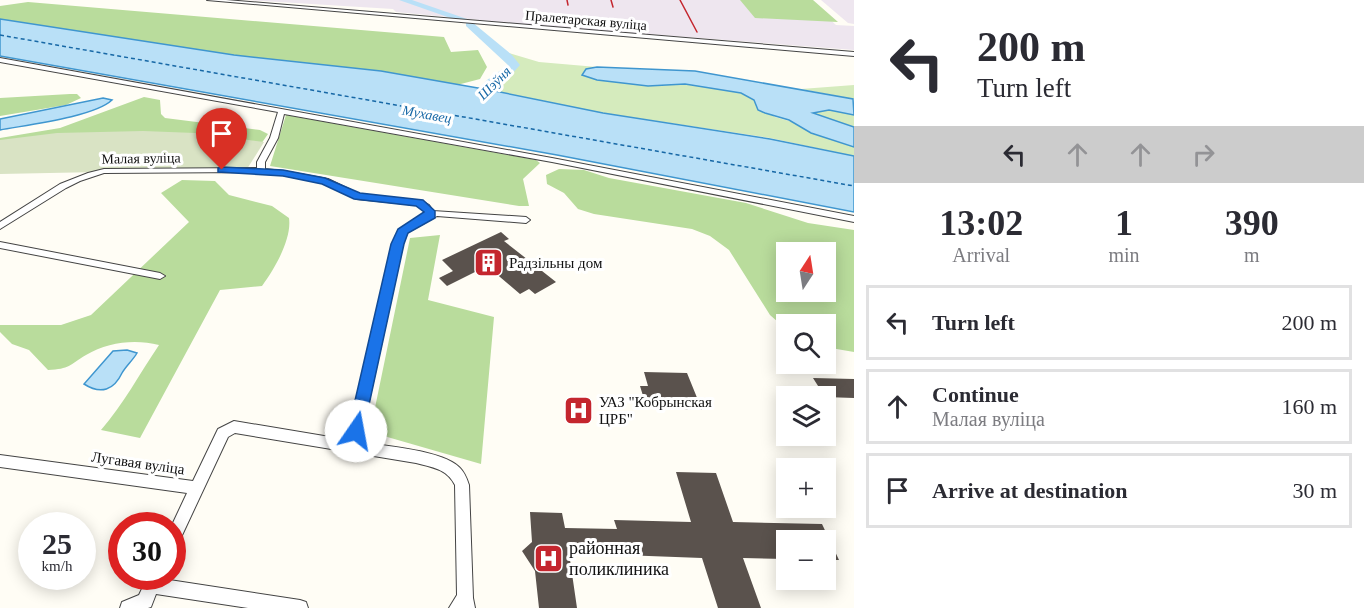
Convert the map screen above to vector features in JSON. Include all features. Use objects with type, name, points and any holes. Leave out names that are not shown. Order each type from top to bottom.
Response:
[{"type":"street","name":"Пралетарская вуліца","points":[[209,0],[854,54]]},
{"type":"street","points":[[0,60],[541,158],[854,219]]},
{"type":"street","points":[[261,171],[261,162],[274,138],[282,110]]},
{"type":"street","name":"Малая вуліца","points":[[0,226],[34,202],[90,173],[104,171],[283,173],[325,181],[357,196],[419,203],[426,207],[431,215]]},
{"type":"street","points":[[353,445],[398,244],[403,231],[431,215],[442,213],[526,220]]},
{"type":"street","points":[[0,246],[160,276]]},
{"type":"street","name":"Лугавая вуліца","points":[[0,461],[197,488],[223,433],[234,427],[353,445],[446,465],[459,475],[462,485],[463,604]]},
{"type":"street","points":[[186,512],[197,488]]},
{"type":"street","points":[[186,586],[300,608]]},
{"type":"street","points":[[128,608],[145,601],[150,590]]},
{"type":"shaded area","points":[[245,0],[809,0],[836,25],[854,26],[854,50],[530,25],[396,12],[393,9]]},
{"type":"shaded area","points":[[821,0],[854,0],[854,24],[848,23]]},
{"type":"green space","points":[[740,0],[813,0],[838,22],[755,18]]},
{"type":"green space","points":[[28,2],[444,37],[451,52],[478,50],[487,67],[480,79],[457,85],[381,71],[234,55],[0,19],[0,6]]},
{"type":"green space","points":[[502,51],[539,62],[597,67],[590,68],[648,86],[685,84],[741,93],[749,96],[775,117],[796,123],[811,133],[854,147],[854,156],[770,138],[603,113],[486,89],[514,65]]},
{"type":"green space","points":[[854,85],[854,99],[801,89]]},
{"type":"green space","points":[[77,94],[81,98],[66,105],[0,116],[0,98]]},
{"type":"green space","points":[[144,97],[160,100],[161,114],[165,118],[260,130],[268,134],[245,167],[113,168],[0,173],[0,138],[60,128]]},
{"type":"green space","points":[[829,110],[854,115],[854,127],[813,113]]},
{"type":"green space","points":[[286,115],[536,160],[540,163],[523,179],[529,206],[270,166]]},
{"type":"green space","points":[[143,131],[195,133],[264,142],[247,169],[0,174],[0,140],[57,133]]},
{"type":"green space","points":[[559,169],[584,170],[609,178],[746,203],[808,223],[854,230],[854,352],[836,349],[836,314],[776,314],[776,320],[770,315],[729,250],[710,236],[692,229],[594,214],[578,209],[564,193],[547,184],[546,175]]},
{"type":"green space","points":[[182,180],[215,181],[229,195],[272,206],[289,218],[288,235],[277,262],[262,286],[220,290],[140,438],[101,430],[124,400],[159,345],[131,342],[103,347],[69,366],[48,370],[29,350],[12,344],[0,332],[0,325],[61,325],[91,315],[189,222],[161,193]]},
{"type":"green space","points":[[440,235],[428,300],[494,317],[481,464],[370,432],[410,238]]},
{"type":"water","name":"Мухавец","points":[[0,19],[234,55],[381,71],[603,113],[770,139],[854,156],[854,212],[557,155],[0,56]]},
{"type":"water","points":[[597,67],[695,71],[853,99],[854,115],[829,110],[813,113],[854,127],[854,147],[811,133],[789,120],[758,110],[754,100],[741,93],[685,84],[648,86],[597,80],[582,75],[586,69]]},
{"type":"water","points":[[103,98],[112,100],[103,106],[76,116],[0,130],[0,119]]},
{"type":"water","points":[[127,350],[137,353],[111,387],[101,390],[84,384],[113,351]]},
{"type":"building","name":"Радзільны дом","points":[[501,232],[509,239],[504,241],[556,282],[535,294],[529,289],[520,294],[487,266],[447,286],[439,278],[453,271],[442,260]]},
{"type":"building","points":[[644,372],[687,373],[702,410],[655,409],[652,399],[644,399],[640,386],[648,386]]},
{"type":"building","points":[[813,378],[854,379],[854,398],[836,397],[836,386],[818,386]]},
{"type":"building","points":[[676,472],[716,473],[733,522],[822,524],[825,530],[776,530],[776,559],[743,558],[761,608],[718,608],[702,558],[569,553],[577,608],[539,608],[535,571],[522,551],[532,542],[530,512],[562,513],[565,528],[617,529],[614,520],[691,522]]},
{"type":"waterway","name":"Шэўня","points":[[403,0],[462,19]]},
{"type":"waterway","name":"Шэўня","points":[[467,109],[491,83],[507,73],[514,65],[508,57],[469,24]]},
{"type":"ferry route","points":[[0,35],[854,186]]},
{"type":"railway","points":[[567,0],[568,5]]},
{"type":"railway","points":[[611,0],[613,7]]},
{"type":"railway","points":[[680,0],[697,32]]},
{"type":"place","name":"Радзільны дом","points":[[488,263]]},
{"type":"place","name":"УАЗ \"Кобрынская ЦРБ\"","points":[[578,411]]},
{"type":"place","name":"районная поликлиника","points":[[548,558]]},
{"type":"route","points":[[222,170],[283,173],[325,181],[352,195],[413,201],[430,211],[431,215],[403,231],[398,244],[356,431]]}]
